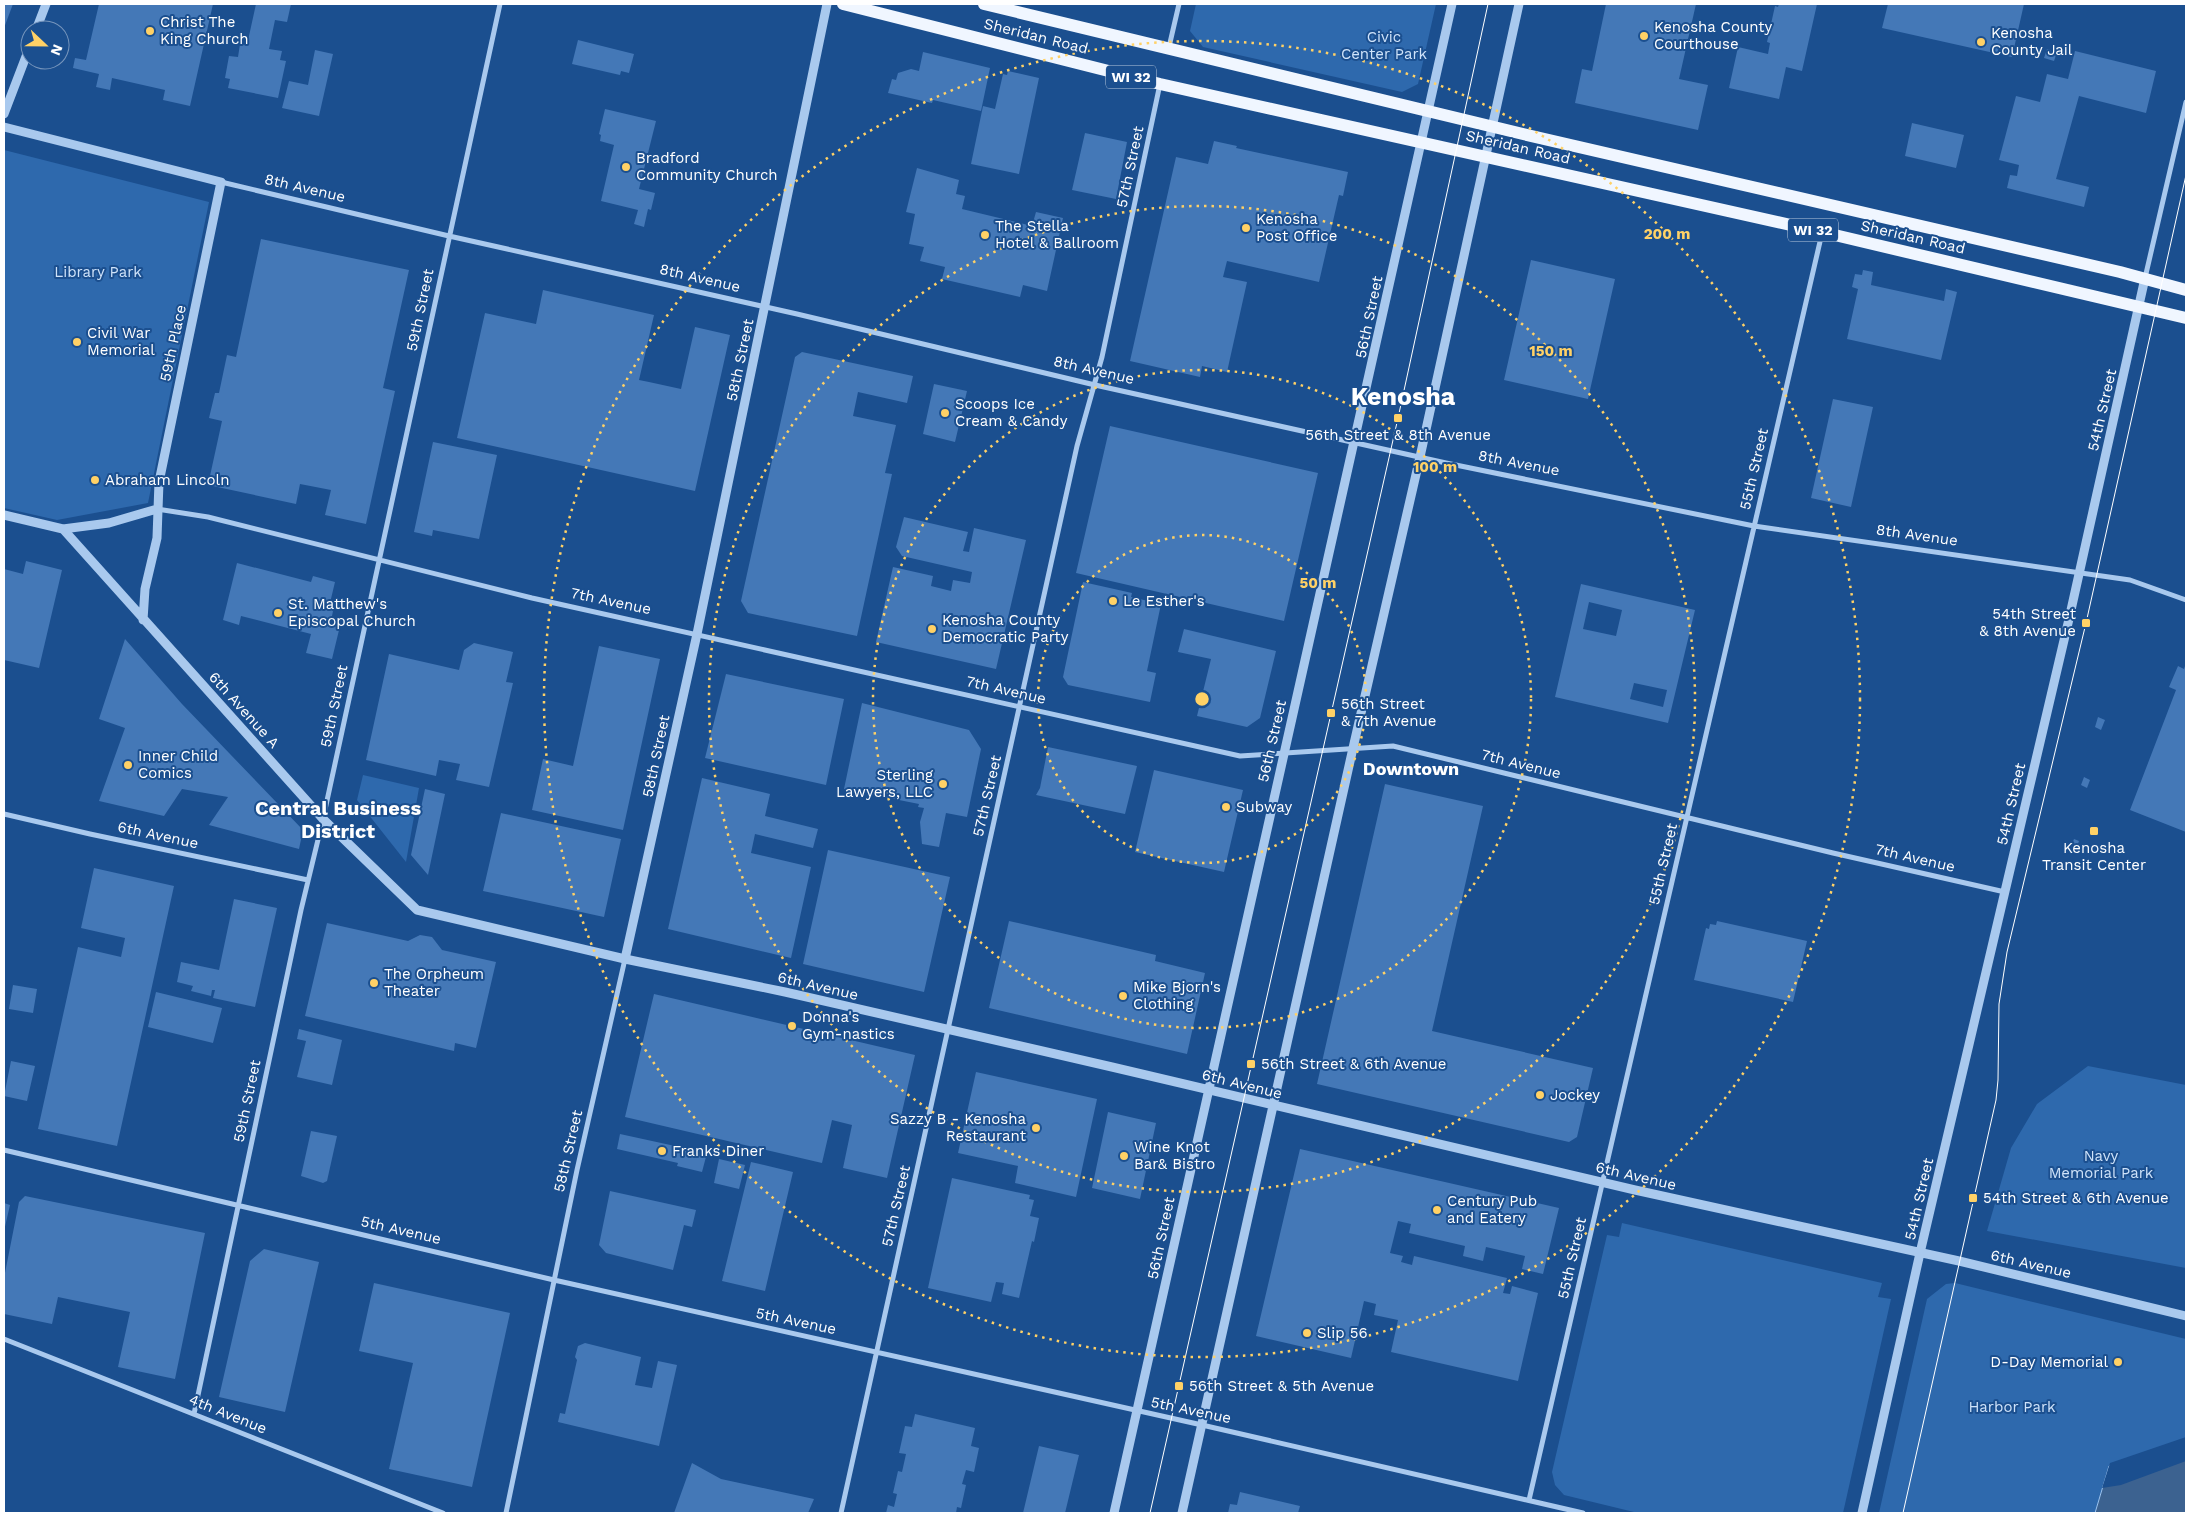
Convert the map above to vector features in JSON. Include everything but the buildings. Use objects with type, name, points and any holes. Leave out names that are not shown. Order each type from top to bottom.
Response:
[{"type":"main road","name":"Sheridan Road","points":[[843,4],[1160,84],[1822,232],[2186,318]]},
{"type":"main road","name":"Sheridan Road","points":[[984,4],[1492,125],[1522,134],[1962,234],[2145,278],[2186,290]]},
{"type":"street","points":[[40,20],[46,4]]},
{"type":"street","name":"59th Street","points":[[194,1414],[308,880],[323,819],[500,4]]},
{"type":"street","name":"58th Street","points":[[506,1513],[554,1280],[697,634],[827,4]]},
{"type":"street","points":[[1169,48],[1179,4]]},
{"type":"street","name":"56th Street","points":[[1114,1513],[1452,4]]},
{"type":"street","points":[[1182,1513],[1352,748],[1420,457],[1519,4]]},
{"type":"street","points":[[4,114],[21,70]]},
{"type":"street","name":"57th Street","points":[[841,1513],[1077,446],[1095,384],[1160,84]]},
{"type":"street","name":"54th Street","points":[[1862,1513],[1920,1253],[2080,574],[2186,102]]},
{"type":"street","name":"8th Avenue","points":[[4,127],[221,182],[449,236],[765,306],[1355,443],[1754,526],[2130,580],[2186,600]]},
{"type":"street","name":"59th Place","points":[[157,509],[159,482],[165,448],[221,182]]},
{"type":"street","name":"55th Street","points":[[1529,1500],[1822,232]]},
{"type":"street","points":[[143,620],[145,589],[157,538],[157,509]]},
{"type":"street","name":"7th Avenue","points":[[4,515],[63,529],[109,523],[157,509],[208,517],[532,598],[1240,756],[1393,746],[1833,853],[2005,892]]},
{"type":"street","name":"6th Avenue A","points":[[63,529],[323,819]]},
{"type":"street","name":"6th Avenue","points":[[4,814],[308,880]]},
{"type":"street","name":"6th Avenue","points":[[323,819],[417,910],[625,959],[785,992],[1208,1089],[1272,1106],[2082,1290],[2186,1316]]},
{"type":"street","name":"5th Avenue","points":[[4,1150],[554,1280],[877,1351],[1583,1513]]},
{"type":"street","name":"4th Avenue","points":[[4,1339],[443,1513]]},
{"type":"green space","name":"Civic Center Park","points":[[1196,4],[1436,4],[1418,84],[1402,92],[1203,47],[1190,31]]},
{"type":"green space","name":"Library Park","points":[[4,150],[209,202],[148,503],[57,520],[4,508]]},
{"type":"green space","points":[[363,775],[419,788],[406,862],[357,800]]},
{"type":"green space","name":"Navy Memorial Park","points":[[2088,1066],[2186,1085],[2186,1268],[1987,1231],[2011,1148],[2037,1104]]},
{"type":"green space","points":[[1622,1223],[1882,1283],[1878,1297],[1891,1299],[1843,1513],[1638,1513],[1564,1495],[1555,1485],[1552,1472],[1607,1235],[1619,1237]]},
{"type":"green space","name":"Harbor Park","points":[[1955,1283],[2186,1339],[2186,1439],[2109,1466],[2095,1513],[1879,1513],[1927,1299],[1946,1284]]},
{"type":"shaded area","points":[[2186,1439],[2186,1513],[2095,1513],[2109,1466]]},
{"type":"pier","points":[[2186,1437],[2186,1461],[2121,1485],[2102,1488],[2110,1463]]},
{"type":"tram line","points":[[1150,1513],[1398,418],[1488,4]]},
{"type":"tram line","points":[[1903,1513],[1996,1100],[1999,1004],[2007,952],[2086,623],[2186,175]]},
{"type":"place","name":"Christ The King Church","points":[[150,31]]},
{"type":"place","name":"Kenosha County Courthouse","points":[[1644,36]]},
{"type":"place","name":"Kenosha County Jail","points":[[1981,42]]},
{"type":"place","name":"Bradford Community Church","points":[[626,167]]},
{"type":"place","name":"Kenosha Post Office","points":[[1246,228]]},
{"type":"place","name":"The Stella Hotel & Ballroom","points":[[985,235]]},
{"type":"place","name":"Civil War Memorial","points":[[77,342]]},
{"type":"place","name":"Scoops Ice Cream & Candy","points":[[945,413]]},
{"type":"place","name":"56th Street & 8th Avenue","points":[[1398,418]]},
{"type":"place","name":"Abraham Lincoln","points":[[95,480]]},
{"type":"place","name":"Le Esther's","points":[[1113,601]]},
{"type":"place","name":"St. Matthew's Episcopal Church","points":[[278,613]]},
{"type":"place","name":"54th Street & 8th Avenue","points":[[2086,623]]},
{"type":"place","name":"Kenosha County Democratic Party","points":[[932,629]]},
{"type":"place","name":"56th Street & 7th Avenue","points":[[1331,713]]},
{"type":"place","name":"Inner Child Comics","points":[[128,765]]},
{"type":"place","name":"Sterling Lawyers, LLC","points":[[943,784]]},
{"type":"place","name":"Subway","points":[[1226,807]]},
{"type":"place","name":"Kenosha Transit Center","points":[[2094,831]]},
{"type":"place","name":"The Orpheum Theater","points":[[374,983]]},
{"type":"place","name":"Mike Bjorn's Clothing","points":[[1123,996]]},
{"type":"place","name":"Donna's Gym-nastics","points":[[792,1026]]},
{"type":"place","name":"56th Street & 6th Avenue","points":[[1251,1064]]},
{"type":"place","name":"Jockey","points":[[1540,1095]]},
{"type":"place","name":"Sazzy B - Kenosha Restaurant","points":[[1036,1128]]},
{"type":"place","name":"Franks Diner","points":[[662,1151]]},
{"type":"place","name":"Wine Knot Bar& Bistro","points":[[1124,1156]]},
{"type":"place","name":"54th Street & 6th Avenue","points":[[1973,1198]]},
{"type":"place","name":"Century Pub and Eatery","points":[[1437,1210]]},
{"type":"place","name":"Slip 56","points":[[1307,1333]]},
{"type":"place","name":"D-Day Memorial","points":[[2118,1362]]},
{"type":"place","name":"56th Street & 5th Avenue","points":[[1179,1386]]},
{"type":"district","name":"Kenosha","points":[[1403,396]]},
{"type":"district","name":"Downtown","points":[[1411,769]]},
{"type":"district","name":"Central Business District","points":[[338,820]]}]
